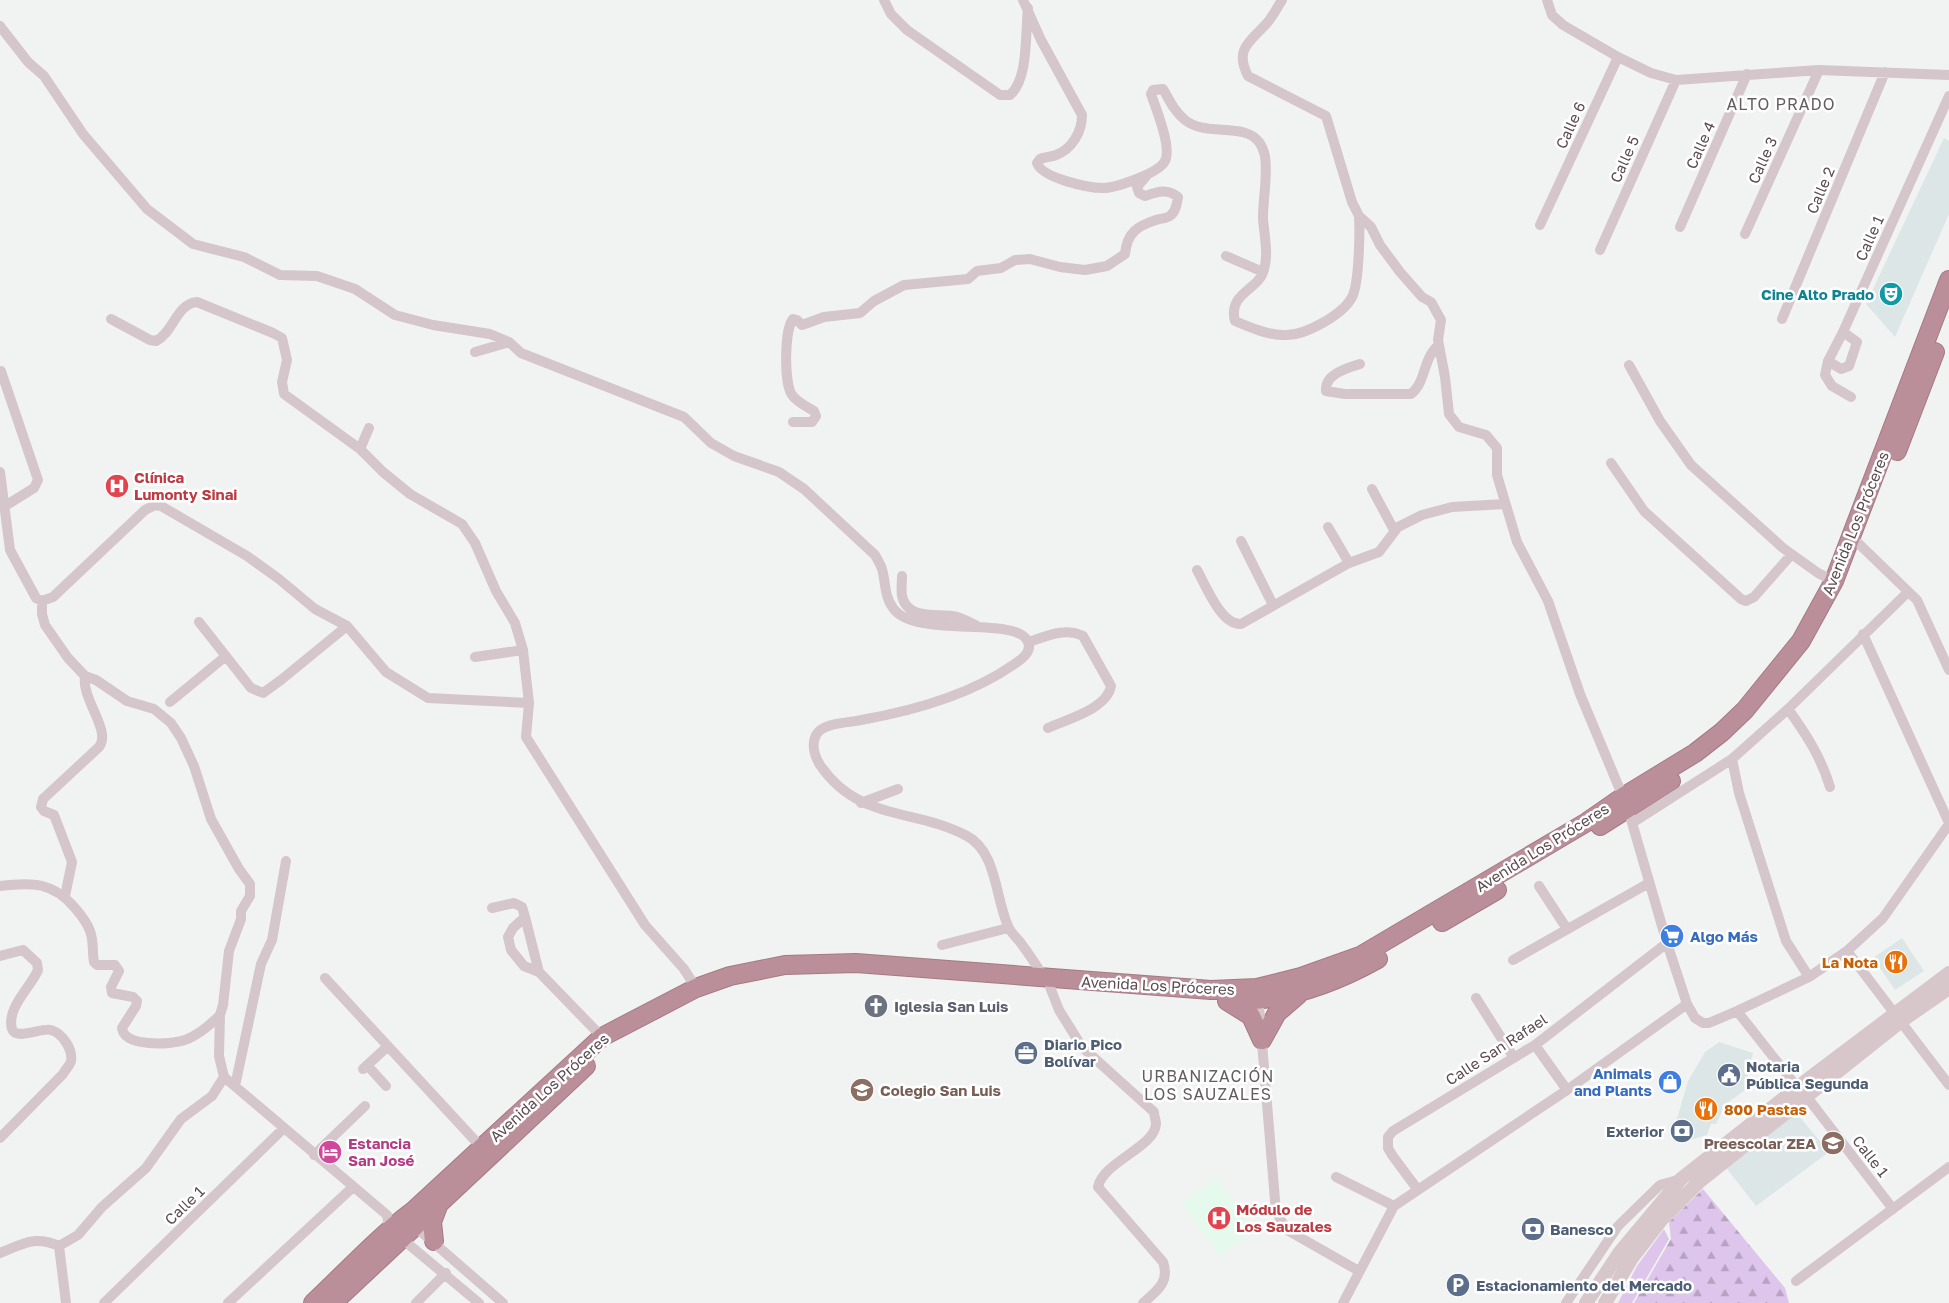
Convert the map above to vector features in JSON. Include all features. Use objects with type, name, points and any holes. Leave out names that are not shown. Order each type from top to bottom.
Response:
[{"type":"highway","name":"Avenida Los Próceres","points":[[410,1222],[481,1147],[602,1037],[696,988],[750,971],[811,963],[913,967],[1227,1001],[1258,994],[1360,956],[1588,822],[1628,810],[1745,710],[1801,641],[1834,581],[1949,280]]},
{"type":"highway","name":"Avenida Los Próceres","points":[[313,1303],[393,1227],[410,1222],[438,1205],[609,1047],[661,1014],[699,995],[757,978],[824,971],[1211,990],[1258,994],[1301,992],[1344,977],[1469,907],[1628,810],[1726,740],[1778,688],[1802,654],[1824,617],[1858,543],[1915,407],[1949,311]]},
{"type":"highway","points":[[1262,1040],[1276,1013],[1301,992]]},
{"type":"highway","points":[[1227,1001],[1251,1016],[1262,1040]]},
{"type":"highway","points":[[434,1241],[432,1222],[438,1205]]},
{"type":"highway","name":"Avenida Los Próceres","points":[[332,1303],[393,1227]]},
{"type":"street","points":[[884,0],[891,14],[906,30],[1000,95],[1010,95],[1019,84],[1024,55],[1026,4]]},
{"type":"street","points":[[1282,0],[1268,22],[1245,47],[1242,55],[1242,65],[1248,76],[1326,116],[1352,202],[1400,272],[1422,297],[1431,302],[1437,311],[1442,323],[1438,336],[1446,376],[1449,414],[1459,426],[1486,435],[1497,448],[1497,475],[1517,542],[1548,601],[1580,694],[1628,810],[1687,1004],[1696,1018],[1704,1023],[1709,1023],[1737,1011],[1809,977],[1847,951],[1883,918],[1949,823],[1863,634]]},
{"type":"street","points":[[1547,0],[1549,10],[1556,20],[1618,57],[1651,73],[1676,80],[1819,70],[1906,74],[1914,72],[1949,75]]},
{"type":"street","points":[[1026,4],[1041,40],[1082,115],[1081,127],[1071,145],[1055,155],[1040,159],[1038,166],[1062,180],[1082,186],[1105,188],[1148,174]]},
{"type":"street","points":[[0,26],[28,62],[44,76],[83,134],[147,208],[193,244],[244,257],[280,275],[317,276],[336,282],[354,289],[395,315],[433,325],[490,334],[509,342],[521,353],[684,417],[711,443],[734,456],[779,472],[804,489],[875,555],[882,569],[884,586],[892,608],[902,618],[928,624],[1016,633],[1025,637],[1029,642]]},
{"type":"street","name":"Calle 6","points":[[1540,225],[1618,57]]},
{"type":"street","name":"Calle 3","points":[[1745,234],[1819,70]]},
{"type":"street","name":"Calle 2","points":[[1782,319],[1885,72]]},
{"type":"street","name":"Calle 4","points":[[1680,227],[1747,74]]},
{"type":"street","points":[[1906,74],[1914,78],[1949,81]]},
{"type":"street","name":"Calle 5","points":[[1600,250],[1676,80]]},
{"type":"street","points":[[793,422],[810,423],[815,420],[816,416],[814,411],[800,404],[792,396],[787,384],[786,348],[788,330],[792,320],[797,320],[802,325],[824,317],[853,315],[860,313],[874,301],[897,287],[968,279],[977,271],[1002,268],[1015,260],[1030,259],[1080,270],[1107,266],[1126,254],[1128,237],[1135,230],[1146,223],[1169,217],[1175,210],[1178,198],[1176,195],[1164,191],[1156,191],[1145,196],[1138,193],[1137,187],[1148,174],[1165,161],[1167,152],[1165,139],[1151,94],[1153,90],[1162,89],[1176,112],[1196,126],[1206,130],[1240,132],[1253,136],[1260,143],[1265,155],[1263,218],[1266,257],[1263,272],[1240,298],[1233,314],[1235,321],[1249,327],[1286,335],[1336,316],[1346,306],[1354,293],[1360,216]]},
{"type":"street","name":"Calle 1","points":[[1828,361],[1843,332],[1949,96]]},
{"type":"street","points":[[1226,256],[1263,272]]},
{"type":"street","points":[[110,319],[150,340],[156,341],[170,329],[184,306],[197,302],[282,338],[287,360],[282,382],[284,394],[360,449],[383,472],[410,494],[462,524],[475,542],[496,591],[515,623],[523,650],[529,703],[526,736],[645,925],[684,969],[696,988]]},
{"type":"street","points":[[1843,332],[1857,342],[1849,366],[1841,370],[1828,361],[1825,369],[1828,382],[1851,397]]},
{"type":"street","points":[[475,352],[509,342]]},
{"type":"street","points":[[1360,364],[1330,378],[1326,383],[1326,391],[1345,394],[1411,394],[1419,384],[1425,364],[1439,345]]},
{"type":"street","points":[[1629,365],[1656,414],[1691,465],[1792,555],[1834,581]]},
{"type":"street","points":[[0,371],[38,480],[34,488],[5,506]]},
{"type":"street","points":[[360,449],[369,428]]},
{"type":"street","points":[[1611,463],[1644,511],[1740,599],[1746,601],[1754,597],[1792,555]]},
{"type":"street","points":[[0,472],[5,506],[3,525],[10,550],[36,598],[42,601]]},
{"type":"street","points":[[1372,489],[1394,530]]},
{"type":"street","points":[[1197,570],[1225,618],[1230,622],[1241,624],[1349,563],[1379,552],[1394,530],[1422,515],[1444,509],[1505,504]]},
{"type":"street","points":[[42,601],[53,596],[145,510],[155,505],[161,506],[247,556],[280,579],[315,610],[347,626],[386,672],[428,698],[529,703]]},
{"type":"street","points":[[1328,527],[1349,563]]},
{"type":"street","points":[[1241,541],[1272,606]]},
{"type":"street","points":[[1858,543],[1917,600],[1949,670]]},
{"type":"street","points":[[902,576],[902,596],[906,606],[913,611],[924,615],[963,618],[980,628]]},
{"type":"street","points":[[1628,810],[1732,759],[1788,709],[1908,592]]},
{"type":"street","points":[[42,601],[42,614],[45,625],[68,658],[84,676],[96,680],[127,701],[154,709],[172,723],[194,766],[211,819],[239,869],[250,884],[250,896],[241,911],[241,919],[229,950],[223,1005],[220,1015],[219,1047],[224,1077],[353,1188],[393,1227],[479,1303]]},
{"type":"street","points":[[199,622],[251,688],[263,692],[281,680],[347,626]]},
{"type":"street","points":[[1029,642],[1063,631],[1075,632],[1083,636],[1111,686],[1110,694],[1098,704],[1048,728]]},
{"type":"street","points":[[1029,642],[1025,657],[1000,674],[948,697],[880,717],[826,727],[816,734],[814,743],[815,758],[826,774],[861,803],[953,830],[968,837],[983,848],[1008,928],[1047,983],[1059,1010],[1082,1047],[1154,1112],[1156,1125],[1151,1136],[1110,1170],[1098,1187],[1163,1262],[1166,1271],[1165,1280],[1143,1303]]},
{"type":"street","points":[[475,657],[523,650]]},
{"type":"street","points":[[170,702],[226,656]]},
{"type":"street","points":[[65,896],[72,862],[54,815],[44,811],[41,806],[43,800],[99,747],[103,740],[102,731],[87,697],[84,676]]},
{"type":"street","points":[[1788,709],[1810,740],[1823,764],[1830,787]]},
{"type":"street","points":[[1732,759],[1739,793],[1786,942],[1809,977]]},
{"type":"street","points":[[861,803],[898,789]]},
{"type":"street","points":[[235,1086],[262,964],[272,940],[286,861]]},
{"type":"street","points":[[1513,960],[1649,883]]},
{"type":"street","points":[[0,886],[34,884],[46,886],[65,896],[86,922],[91,932],[94,962],[97,965],[115,965],[118,968],[118,974],[111,987],[112,993],[133,997],[137,1001],[136,1006],[123,1024],[124,1036],[128,1039],[159,1043],[184,1041],[194,1036],[220,1015]]},
{"type":"street","points":[[1539,886],[1567,929]]},
{"type":"street","points":[[492,908],[514,903],[522,907],[539,972]]},
{"type":"street","points":[[525,917],[513,928],[508,937],[511,950],[524,966],[539,972],[602,1037]]},
{"type":"street","points":[[942,945],[1008,928]]},
{"type":"street","name":"Calle San Rafael","points":[[1418,1190],[1388,1148],[1388,1137],[1392,1131],[1535,1045],[1667,943]]},
{"type":"street","points":[[0,956],[23,950],[37,963],[38,970],[20,998],[14,1012],[11,1026],[13,1031],[16,1034],[26,1034],[51,1030],[60,1035],[71,1054],[70,1062],[63,1074],[0,1138]]},
{"type":"street","points":[[1847,951],[1949,1085]]},
{"type":"street","points":[[1586,1303],[1623,1249],[1681,1179],[1802,1092],[1897,1018],[1949,973]]},
{"type":"street","points":[[325,978],[481,1147]]},
{"type":"street","points":[[1897,1018],[1949,988]]},
{"type":"street","points":[[1258,994],[1276,1212],[1280,1222],[1287,1230],[1359,1270]]},
{"type":"street","points":[[1476,998],[1514,1058]]},
{"type":"street","points":[[1343,1303],[1394,1206],[1567,1090],[1687,1004]]},
{"type":"street","name":"Calle 1","points":[[1737,1011],[1893,1209]]},
{"type":"street","points":[[1535,1045],[1567,1090]]},
{"type":"street","points":[[386,1086],[365,1067],[388,1046]]},
{"type":"street","points":[[59,1246],[78,1236],[106,1203],[146,1168],[181,1119],[212,1096],[224,1077]]},
{"type":"street","points":[[1605,1303],[1632,1258],[1662,1219],[1700,1182],[1802,1092]]},
{"type":"street","points":[[314,1155],[365,1106]]},
{"type":"street","name":"Calle 1","points":[[104,1303],[284,1128]]},
{"type":"street","points":[[1796,1281],[1949,1167]]},
{"type":"street","points":[[1336,1177],[1394,1206]]},
{"type":"street","points":[[1566,1303],[1618,1226],[1660,1185],[1681,1179]]},
{"type":"street","points":[[228,1303],[353,1188]]},
{"type":"street","points":[[410,1222],[503,1303]]},
{"type":"street","points":[[1610,1238],[1623,1249]]},
{"type":"street","points":[[0,1253],[34,1240],[47,1241],[59,1246]]},
{"type":"street","points":[[59,1246],[66,1303]]},
{"type":"street","points":[[416,1303],[446,1273]]},
{"type":"shaded area","points":[[1944,138],[1949,141],[1949,214],[1895,337],[1866,304]]},
{"type":"shaded area","points":[[1902,938],[1924,971],[1895,990],[1873,958]]},
{"type":"shaded area","points":[[1719,1042],[1753,1053],[1745,1090],[1725,1105],[1716,1124],[1711,1124],[1707,1135],[1687,1141],[1677,1138],[1682,1124],[1676,1122],[1688,1081],[1705,1052]]},
{"type":"shaded area","points":[[1794,1110],[1829,1152],[1756,1206],[1724,1165]]},
{"type":"shaded area","name":"Módulo de Los Sauzales","points":[[1216,1177],[1255,1232],[1220,1256],[1182,1204]]},
{"type":"green space","points":[[1703,1189],[1785,1288],[1789,1303],[1634,1303],[1671,1239],[1669,1222]]},
{"type":"green space","points":[[1664,1229],[1669,1239],[1632,1303],[1618,1303],[1637,1266]]},
{"type":"place","name":"Cine Alto Prado","points":[[1891,294]]},
{"type":"place","name":"Clínica Lumonty Sinai","points":[[117,486]]},
{"type":"place","name":"Algo Más","points":[[1672,936]]},
{"type":"place","name":"La Nota","points":[[1896,962]]},
{"type":"place","name":"Iglesia San Luis","points":[[876,1006]]},
{"type":"place","name":"Diario Pico Bolívar","points":[[1026,1053]]},
{"type":"place","name":"Notaria Pública Segunda","points":[[1729,1075]]},
{"type":"place","name":"Animals and Plants","points":[[1670,1082]]},
{"type":"place","name":"Colegio San Luis","points":[[862,1090]]},
{"type":"place","name":"800 Pastas","points":[[1706,1109]]},
{"type":"place","name":"Exterior","points":[[1682,1131]]},
{"type":"place","name":"Preescolar ZEA","points":[[1833,1143]]},
{"type":"place","name":"Estancia San José","points":[[330,1152]]},
{"type":"place","name":"Módulo de Los Sauzales","points":[[1219,1218]]},
{"type":"place","name":"Banesco","points":[[1533,1229]]},
{"type":"place","name":"Estacionamiento del Mercado","points":[[1458,1285]]},
{"type":"district","name":"ALTO PRADO","points":[[1781,104]]},
{"type":"district","name":"URBANIZACIÓN LOS SAUZALES","points":[[1208,1085]]}]
